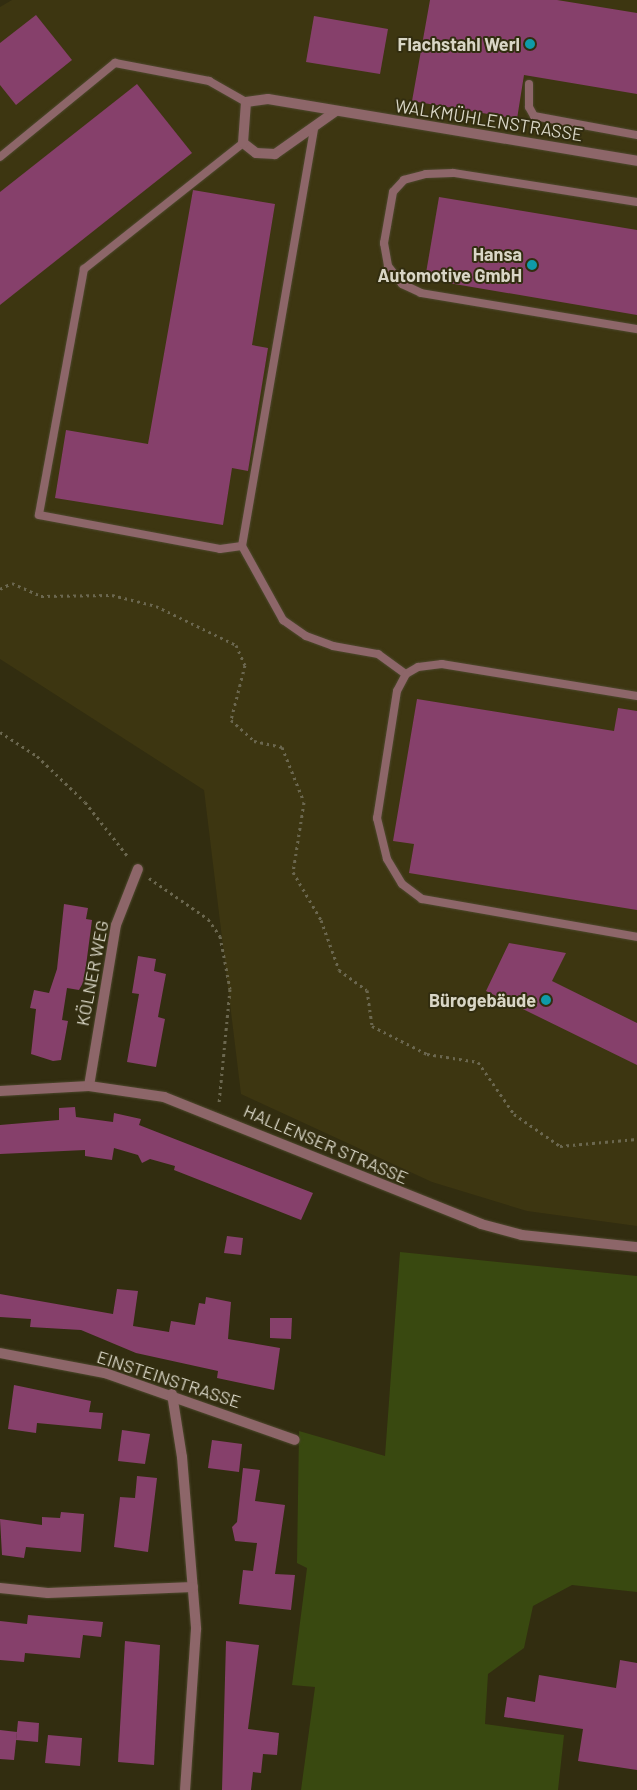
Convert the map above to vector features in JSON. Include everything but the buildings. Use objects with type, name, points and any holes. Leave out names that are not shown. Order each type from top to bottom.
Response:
[{"type":"street","name":"WALKMÜHLENSTRASSE","points":[[246,102],[268,99],[637,161]]},
{"type":"street","points":[[246,102],[243,143],[256,153],[275,154],[336,111]]},
{"type":"street","name":"KÖLNER WEG","points":[[88,1086],[116,925],[138,869]]},
{"type":"street","name":"HALLENSER STRASSE","points":[[0,1091],[88,1086],[164,1097],[217,1115],[481,1224],[522,1235],[637,1247]]},
{"type":"street","name":"EINSTEINSTRASSE","points":[[0,1353],[105,1373],[172,1394],[295,1440]]},
{"type":"street","points":[[172,1394],[193,1586],[194,1699],[185,1790]]},
{"type":"street","points":[[0,1588],[48,1593],[193,1586]]},
{"type":"lane","points":[[0,157],[115,63],[209,81],[246,102]]},
{"type":"lane","points":[[530,84],[529,108],[534,116],[637,134]]},
{"type":"lane","points":[[314,127],[242,546],[283,620],[306,636],[333,646],[378,654],[406,674]]},
{"type":"lane","points":[[242,546],[220,549],[39,515],[84,269],[243,143]]},
{"type":"lane","points":[[637,202],[453,173],[426,174],[404,180],[393,192],[384,243],[388,266],[402,284],[421,293],[637,329]]},
{"type":"lane","points":[[637,696],[442,664],[406,674],[397,691],[377,812],[381,845],[402,884],[435,904],[637,937]]},
{"type":"path","points":[[0,589],[12,584],[41,596],[112,595],[156,606],[236,645],[245,665],[231,720],[254,741],[282,747],[304,802],[293,872],[321,920],[339,970],[368,990],[372,1026],[427,1054],[478,1062],[514,1114],[560,1146],[637,1139]]},
{"type":"path","points":[[0,732],[37,756],[85,802],[138,869],[208,919],[220,936],[230,990],[217,1115]]},
{"type":"shaded area","points":[[12,0],[637,0],[637,1226],[527,1211],[432,1182],[241,1094],[204,790],[0,659],[0,7]]},
{"type":"green space","points":[[400,1252],[637,1276],[637,1592],[572,1585],[533,1606],[524,1648],[488,1674],[485,1724],[564,1735],[558,1790],[301,1790],[315,1687],[292,1685],[307,1568],[297,1563],[299,1431],[385,1456]]},
{"type":"place","name":"Flachstahl Werl","points":[[530,44]]},
{"type":"place","name":"Hansa Automotive GmbH","points":[[532,265]]},
{"type":"place","name":"Bürogebäude","points":[[546,1000]]}]
